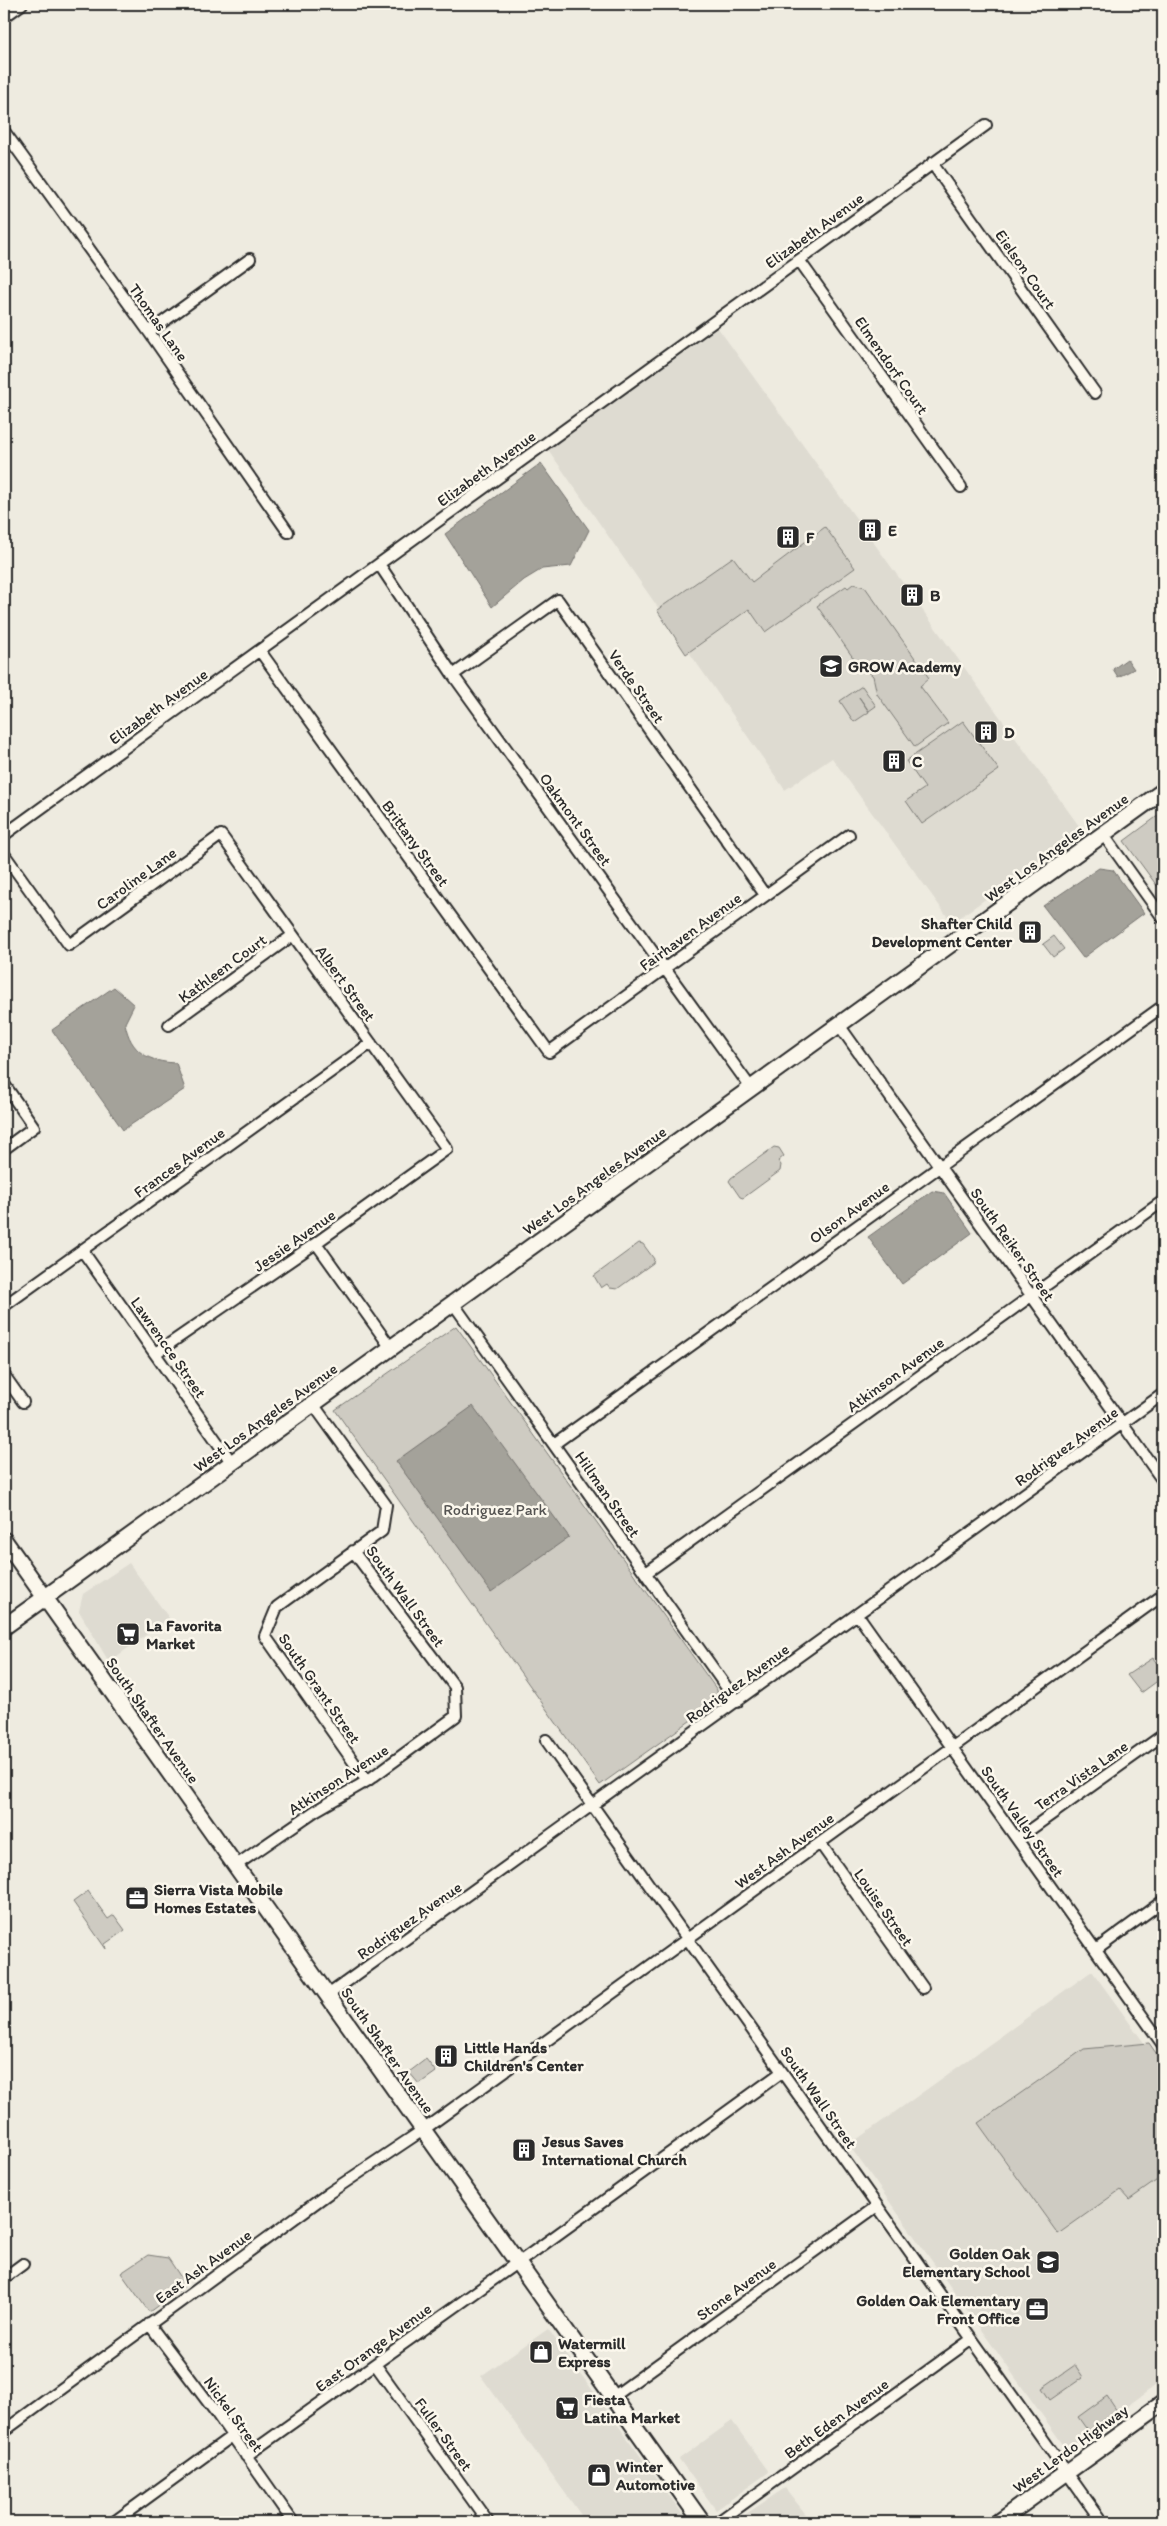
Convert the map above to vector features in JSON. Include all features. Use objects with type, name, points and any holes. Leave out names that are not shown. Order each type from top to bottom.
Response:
[{"type":"street","points":[[4,17],[22,4]]},
{"type":"street","name":"Elizabeth Avenue","points":[[4,835],[986,125]]},
{"type":"street","name":"Thomas Lane","points":[[4,131],[149,332],[288,532]]},
{"type":"street","name":"Eielson Court","points":[[932,163],[1095,393]]},
{"type":"street","points":[[149,332],[250,259]]},
{"type":"street","name":"Elmendorf Court","points":[[799,260],[961,487]]},
{"type":"street","name":"Oakmont Street","points":[[379,564],[453,675],[751,1088]]},
{"type":"street","name":"Verde Street","points":[[453,675],[558,600],[765,896]]},
{"type":"street","name":"Brittany Street","points":[[260,651],[548,1052]]},
{"type":"street","name":"West Los Angeles Avenue","points":[[4,1627],[1163,790]]},
{"type":"street","points":[[1104,834],[1163,918]]},
{"type":"street","name":"Albert Street","points":[[221,835],[447,1149]]},
{"type":"street","name":"Caroline Lane","points":[[4,854],[68,945],[221,835]]},
{"type":"street","name":"Fairhaven Avenue","points":[[548,1052],[849,835]]},
{"type":"street","name":"Kathleen Court","points":[[169,1025],[293,935]]},
{"type":"street","name":"Olson Avenue","points":[[554,1444],[1163,1006]]},
{"type":"street","name":"South Reiker Street","points":[[839,1025],[1163,1481]]},
{"type":"street","name":"Frances Avenue","points":[[4,1306],[371,1043]]},
{"type":"street","points":[[4,1084],[34,1127],[4,1148]]},
{"type":"street","name":"Jessie Avenue","points":[[156,1353],[316,1243],[447,1149]]},
{"type":"street","name":"Atkinson Avenue","points":[[646,1573],[1163,1201]]},
{"type":"street","points":[[316,1243],[391,1348]]},
{"type":"street","name":"Lawrencce Street","points":[[82,1250],[232,1463]]},
{"type":"street","name":"Hillman Street","points":[[453,1303],[737,1702]]},
{"type":"street","points":[[4,1375],[23,1402]]},
{"type":"street","name":"Rodriguez Avenue","points":[[328,1995],[1163,1394]]},
{"type":"street","name":"South Wall Street","points":[[313,1404],[386,1505],[382,1531],[353,1551],[455,1687],[456,1716]]},
{"type":"street","name":"South Shafter Avenue","points":[[4,1540],[702,2522]]},
{"type":"street","name":"South Grant Street","points":[[353,1551],[277,1607],[265,1636],[367,1781]]},
{"type":"street","name":"West Ash Avenue","points":[[423,2130],[1163,1595]]},
{"type":"street","name":"South Valley Street","points":[[858,1615],[1163,2045]]},
{"type":"street","name":"Atkinson Avenue","points":[[235,1866],[315,1812],[367,1781],[456,1716]]},
{"type":"street","name":"Terra Vista Lane","points":[[1017,1838],[1163,1735]]},
{"type":"street","name":"South Wall Street","points":[[546,1740],[1102,2522]]},
{"type":"street","name":"Louise Street","points":[[820,1843],[923,1988]]},
{"type":"street","points":[[1096,1950],[1163,1901]]},
{"type":"street","name":"East Orange Avenue","points":[[246,2456],[518,2263],[782,2072]]},
{"type":"street","name":"East Ash Avenue","points":[[4,2431],[329,2193],[423,2130]]},
{"type":"street","name":"Stone Avenue","points":[[613,2397],[877,2206]]},
{"type":"street","points":[[4,2278],[23,2264]]},
{"type":"street","name":"Nickel Street","points":[[149,2324],[293,2522]]},
{"type":"street","name":"Beth Eden Avenue","points":[[718,2522],[972,2339]]},
{"type":"street","name":"Fuller Street","points":[[375,2364],[488,2522]]},
{"type":"street","name":"West Lerdo Highway","points":[[998,2522],[1163,2403]]},
{"type":"street","points":[[114,2522],[232,2436]]},
{"type":"shaded area","name":"GROW Academy","points":[[718,328],[1082,830],[952,923],[832,758],[785,790],[547,448]]},
{"type":"shaded area","points":[[541,463],[589,530],[571,566],[542,569],[524,580],[492,607],[445,534]]},
{"type":"shaded area","points":[[1127,659],[1134,669],[1118,677],[1113,669]]},
{"type":"shaded area","points":[[1099,868],[1113,870],[1144,913],[1083,958],[1043,906]]},
{"type":"shaded area","points":[[114,987],[134,1005],[125,1023],[131,1041],[142,1054],[149,1058],[176,1063],[185,1089],[123,1130],[52,1030]]},
{"type":"shaded area","points":[[932,1191],[944,1193],[972,1233],[902,1284],[868,1237]]},
{"type":"shaded area","points":[[473,1406],[569,1537],[491,1592],[396,1461]]},
{"type":"shaded area","points":[[129,1563],[169,1618],[109,1662],[79,1611],[83,1594]]},
{"type":"shaded area","name":"Golden Oak Elementary School","points":[[1092,1971],[1163,2069],[1163,2380],[1067,2450],[849,2145]]},
{"type":"shaded area","points":[[548,2329],[684,2516],[685,2522],[586,2522],[481,2376]]},
{"type":"shaded area","points":[[732,2421],[769,2472],[716,2510],[679,2459]]},
{"type":"shaded area","points":[[785,2488],[812,2522],[736,2522],[737,2520]]},
{"type":"green space","points":[[825,527],[855,568],[765,632],[749,609],[686,654],[657,610],[733,557],[752,582]]},
{"type":"green space","points":[[853,584],[865,587],[929,678],[920,686],[948,723],[915,747],[877,694],[873,676],[854,659],[817,606],[846,586],[848,588]]},
{"type":"green space","points":[[862,686],[876,706],[869,711],[859,697],[869,712],[854,722],[840,701]]},
{"type":"green space","points":[[963,721],[999,770],[922,824],[906,801],[925,788],[906,761]]},
{"type":"green space","points":[[1163,812],[1163,894],[1124,841]]},
{"type":"green space","points":[[1054,936],[1064,949],[1053,957],[1043,944]]},
{"type":"green space","points":[[774,1147],[779,1148],[784,1156],[778,1161],[781,1165],[780,1171],[743,1198],[740,1197],[729,1181],[731,1178]]},
{"type":"green space","points":[[639,1243],[643,1244],[654,1259],[653,1263],[617,1289],[610,1288],[607,1284],[601,1288],[594,1276]]},
{"type":"green space","name":"Rodriguez Park","points":[[456,1326],[717,1690],[718,1701],[600,1785],[335,1410]]},
{"type":"green space","points":[[1153,1658],[1163,1672],[1163,1677],[1141,1693],[1127,1675]]},
{"type":"green space","points":[[88,1891],[108,1919],[114,1915],[125,1930],[105,1944],[106,1949],[73,1902]]},
{"type":"green space","points":[[1149,2043],[1163,2063],[1163,2176],[1129,2200],[1120,2190],[1058,2234],[978,2123],[1084,2049]]},
{"type":"green space","points":[[426,2059],[436,2072],[419,2084],[409,2072]]},
{"type":"green space","points":[[148,2255],[168,2258],[186,2285],[149,2312],[121,2273]]},
{"type":"green space","points":[[1075,2365],[1083,2377],[1050,2400],[1042,2388]]},
{"type":"green space","points":[[1107,2396],[1117,2411],[1088,2431],[1078,2417]]},
{"type":"place","name":"E","points":[[870,530]]},
{"type":"place","name":"F","points":[[788,537]]},
{"type":"place","name":"B","points":[[912,595]]},
{"type":"place","name":"GROW Academy","points":[[831,666]]},
{"type":"place","name":"D","points":[[986,732]]},
{"type":"place","name":"C","points":[[894,761]]},
{"type":"place","name":"Shafter Child Development Center","points":[[1030,932]]},
{"type":"place","name":"La Favorita Market","points":[[128,1634]]},
{"type":"place","name":"Sierra Vista Mobile Homes Estates","points":[[137,1898]]},
{"type":"place","name":"Little Hands Children's Center","points":[[446,2056]]},
{"type":"place","name":"Jesus Saves International Church","points":[[524,2150]]},
{"type":"place","name":"Golden Oak Elementary School","points":[[1048,2262]]},
{"type":"place","name":"Golden Oak Elementary Front Office","points":[[1037,2309]]},
{"type":"place","name":"Watermill Express","points":[[541,2352]]},
{"type":"place","name":"Fiesta Latina Market","points":[[567,2408]]},
{"type":"place","name":"Winter Automotive","points":[[599,2475]]}]
